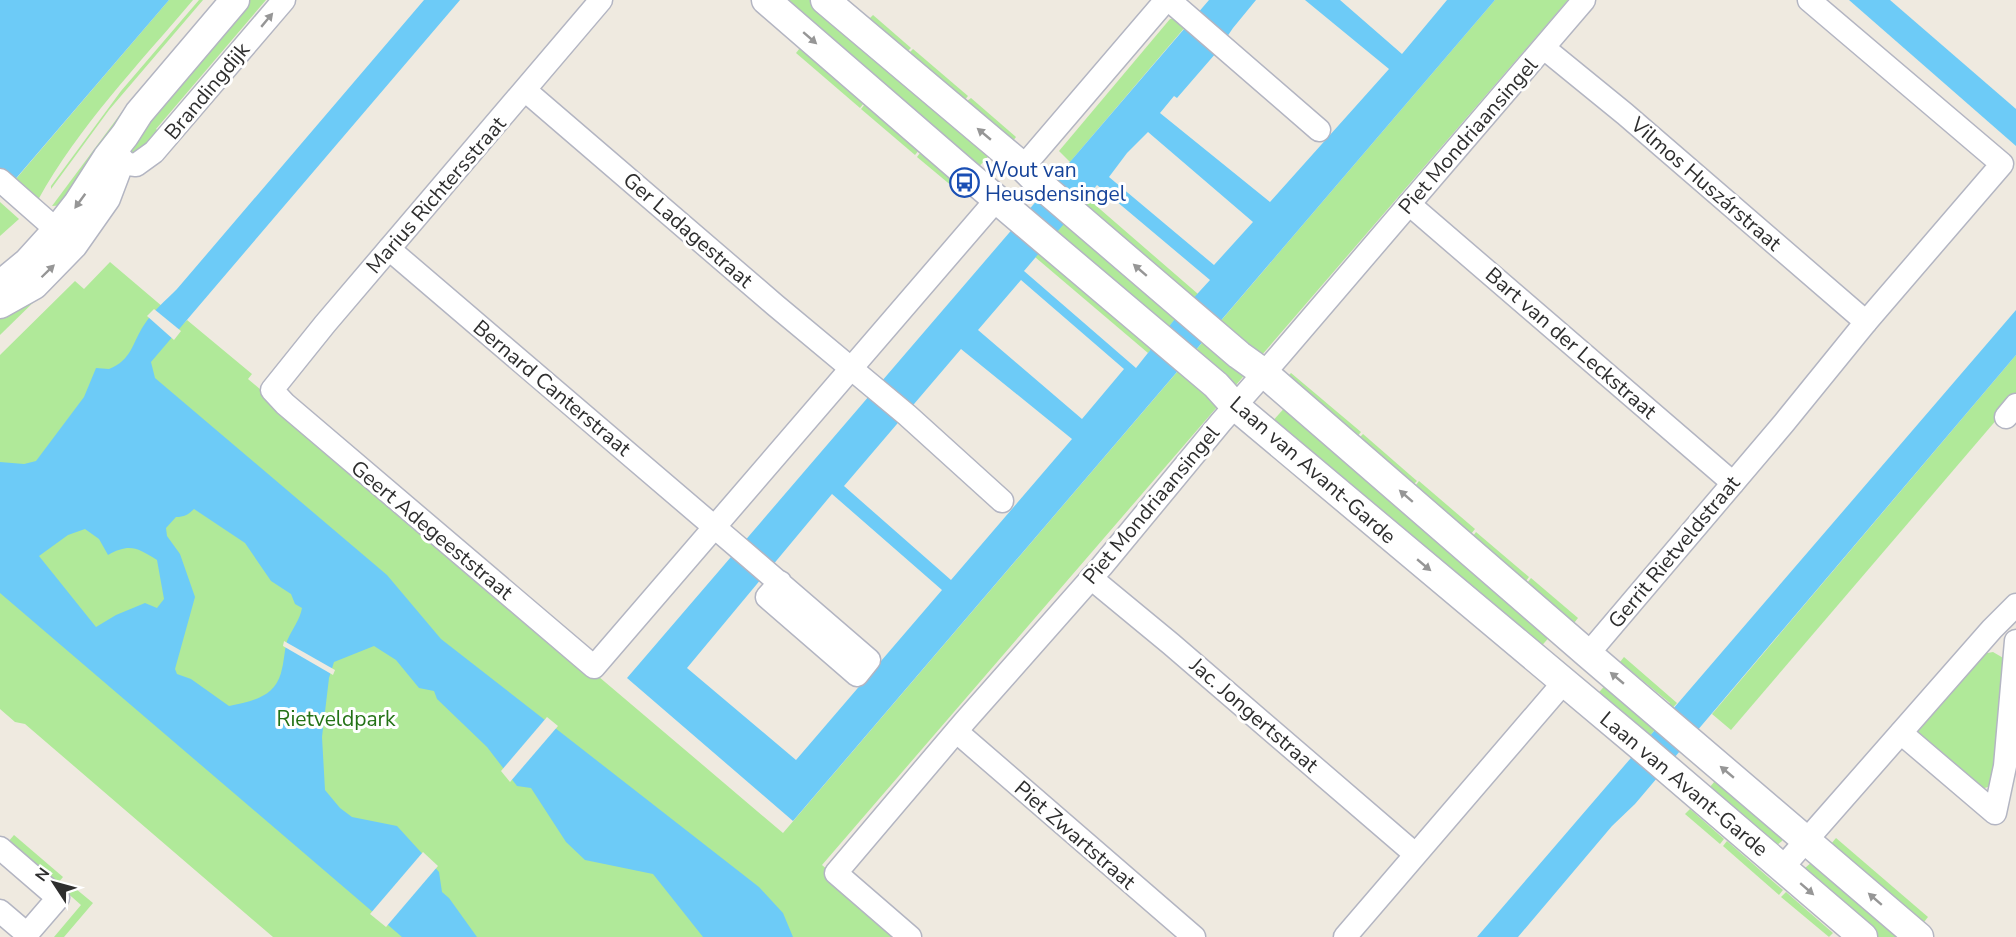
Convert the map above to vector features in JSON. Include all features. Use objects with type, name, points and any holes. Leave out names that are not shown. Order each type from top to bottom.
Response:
[{"type":"street","name":"Brandingdijk","points":[[0,304],[34,285],[65,238],[89,188],[113,161],[125,135],[145,105],[235,0]]},
{"type":"street","name":"Brandingdijk","points":[[113,161],[136,165],[154,153],[284,0]]},
{"type":"street","name":"Marius Richtersstraat","points":[[272,390],[601,0]]},
{"type":"street","name":"Laan van Avant-Garde","points":[[766,0],[1216,385],[1235,406],[1638,744],[1863,937]]},
{"type":"street","name":"Laan van Avant-Garde","points":[[825,0],[1023,166],[1043,187],[1239,356],[1264,373],[1919,937]]},
{"type":"street","name":"Piet Mondriaansingel","points":[[910,937],[836,873],[1584,0]]},
{"type":"street","name":"Gerrit Rietveldstraat","points":[[1345,937],[1588,654],[1866,322],[2002,164],[1809,0]]},
{"type":"street","points":[[722,533],[858,374],[1007,207],[1023,166],[1173,4],[1319,130]]},
{"type":"street","name":"Vilmos Huszárstraat","points":[[1544,48],[1625,114],[1866,322]]},
{"type":"street","name":"Ger Ladagestraat","points":[[526,91],[907,415],[1002,501]]},
{"type":"street","points":[[0,180],[65,238]]},
{"type":"street","name":"Bart van der Leckstraat","points":[[1409,204],[1733,483]]},
{"type":"street","name":"Brandingdijk","points":[[0,285],[28,262],[65,238]]},
{"type":"street","name":"Bernard Canterstraat","points":[[389,249],[780,582]]},
{"type":"street","name":"Geert Adegeeststraat","points":[[272,390],[285,404],[594,668],[722,533]]},
{"type":"street","name":"Jac. Jongertstraat","points":[[1090,578],[1171,644],[1415,854]]},
{"type":"street","points":[[1782,868],[1992,629],[2016,605]]},
{"type":"street","points":[[1901,733],[1995,813],[2005,766],[2016,641]]},
{"type":"street","name":"Piet Zwartstraat","points":[[957,732],[1194,937]]},
{"type":"street","points":[[0,848],[58,898],[27,934],[0,911]]},
{"type":"green space","points":[[169,0],[193,0],[91,121],[38,200],[15,180]]},
{"type":"green space","points":[[199,0],[203,0],[109,110],[51,189],[121,91]]},
{"type":"green space","points":[[217,0],[66,205],[52,206],[133,97]]},
{"type":"green space","points":[[247,0],[266,0],[156,129],[161,133],[148,151],[128,155],[134,142]]},
{"type":"green space","points":[[777,0],[813,0],[991,153],[976,170]]},
{"type":"green space","name":"Rietveldpark","points":[[1495,0],[1568,0],[822,865],[906,937],[273,937],[25,724],[15,722],[0,709],[0,355],[75,281],[84,289],[110,262],[183,324],[187,320],[252,374],[248,379],[783,833]]},
{"type":"green space","points":[[873,15],[911,48],[907,52],[869,19]]},
{"type":"green space","points":[[1178,18],[1186,26],[1070,162],[1059,151],[1170,19]]},
{"type":"green space","points":[[800,48],[864,103],[860,108],[796,53]]},
{"type":"green space","points":[[913,49],[968,96],[964,101],[909,53]]},
{"type":"green space","points":[[971,98],[1016,137],[1013,141],[967,101]]},
{"type":"green space","points":[[865,104],[919,150],[915,155],[861,109]]},
{"type":"green space","points":[[920,153],[968,194],[965,197],[917,157]]},
{"type":"green space","points":[[1086,197],[1198,294],[1189,303],[1181,295],[1186,290],[1090,208],[1085,214],[1077,207]]},
{"type":"green space","points":[[0,202],[19,219],[0,236]]},
{"type":"green space","points":[[1067,218],[1178,315],[1165,332],[1053,236]]},
{"type":"green space","points":[[1044,246],[1157,342],[1148,353],[1035,257]]},
{"type":"green space","points":[[49,287],[0,335],[0,311]]},
{"type":"green space","points":[[2016,355],[2016,397],[1731,730],[1712,714]]},
{"type":"green space","points":[[1291,373],[1361,432],[1357,437],[1287,377]]},
{"type":"green space","points":[[1287,405],[1553,633],[1537,651],[1271,423]]},
{"type":"green space","points":[[1363,434],[1417,481],[1413,485],[1359,438]]},
{"type":"green space","points":[[1419,481],[1475,529],[1471,534],[1415,486]]},
{"type":"green space","points":[[1476,532],[1529,577],[1526,581],[1473,536]]},
{"type":"green space","points":[[1531,578],[1578,618],[1574,623],[1527,583]]},
{"type":"green space","points":[[1993,652],[2005,659],[1995,781],[1981,789],[1918,738],[1917,731],[1982,654]]},
{"type":"green space","points":[[1624,657],[1677,703],[1668,713],[1664,710],[1670,703],[1620,662]]},
{"type":"green space","points":[[1609,681],[1659,725],[1644,743],[1593,699]]},
{"type":"green space","points":[[1720,775],[1783,837],[1782,841],[1776,846],[1704,794]]},
{"type":"green space","points":[[1690,809],[1724,839],[1720,844],[1685,814]]},
{"type":"green space","points":[[14,835],[63,877],[57,884],[8,842]]},
{"type":"green space","points":[[1836,838],[1928,917],[1924,922],[1831,844]]},
{"type":"green space","points":[[1727,841],[1783,890],[1779,895],[1723,846]]},
{"type":"green space","points":[[1812,862],[1908,937],[1872,937],[1805,868]]},
{"type":"green space","points":[[70,884],[93,903],[64,937],[54,937],[81,905],[64,890]]},
{"type":"green space","points":[[1786,892],[1833,933],[1829,937],[1781,897]]},
{"type":"water","points":[[0,0],[169,0],[0,197]]},
{"type":"water","points":[[424,0],[460,0],[151,362],[155,378],[387,575],[441,639],[759,887],[783,913],[793,937],[703,937],[653,874],[585,860],[566,842],[531,788],[517,786],[487,747],[437,699],[434,691],[419,688],[396,660],[374,646],[334,662],[329,678],[322,737],[325,790],[340,808],[352,817],[397,826],[439,872],[442,892],[449,898],[477,937],[402,937],[0,593],[0,462],[24,464],[36,461],[84,397],[96,368],[109,369],[122,361],[131,350],[147,320],[177,289]],"holes":[[[194,509],[245,543],[271,581],[291,594],[295,604],[302,608],[287,641],[281,673],[273,688],[261,697],[229,706],[191,679],[177,674],[175,669],[195,597],[180,554],[167,536],[166,528],[176,517],[186,515]],[[85,529],[99,539],[108,555],[122,549],[133,548],[157,560],[164,599],[157,608],[145,603],[116,615],[96,627],[39,556],[68,535]]]},
{"type":"water","points":[[1209,0],[1256,0],[1216,53],[1177,98],[1174,96],[1160,113],[1270,202],[1389,69],[1305,0],[1340,0],[1402,54],[1447,0],[1495,0],[793,821],[627,678]],"holes":[[[1148,132],[1253,222],[1214,265],[1109,177],[1127,153]],[[1097,185],[1210,280],[1178,315],[1136,368],[1024,271]],[[1021,280],[1124,369],[1082,419],[978,330]],[[961,349],[1072,439],[951,580],[844,486]],[[832,494],[942,590],[796,760],[687,668]]]},
{"type":"water","points":[[1849,0],[1890,0],[2016,109],[2016,146]]},
{"type":"water","points":[[2016,310],[2016,355],[1635,804],[1612,826],[1518,937],[1477,937]]},
{"type":"pier","points":[[154,309],[181,331],[174,340],[147,316]]},
{"type":"pier","points":[[284,641],[335,670],[333,675],[283,646]]},
{"type":"pier","points":[[547,717],[558,726],[510,782],[501,771]]},
{"type":"pier","points":[[423,852],[438,866],[386,927],[370,914]]},
{"type":"place","name":"Wout van Heusdensingel","points":[[964,182]]}]
